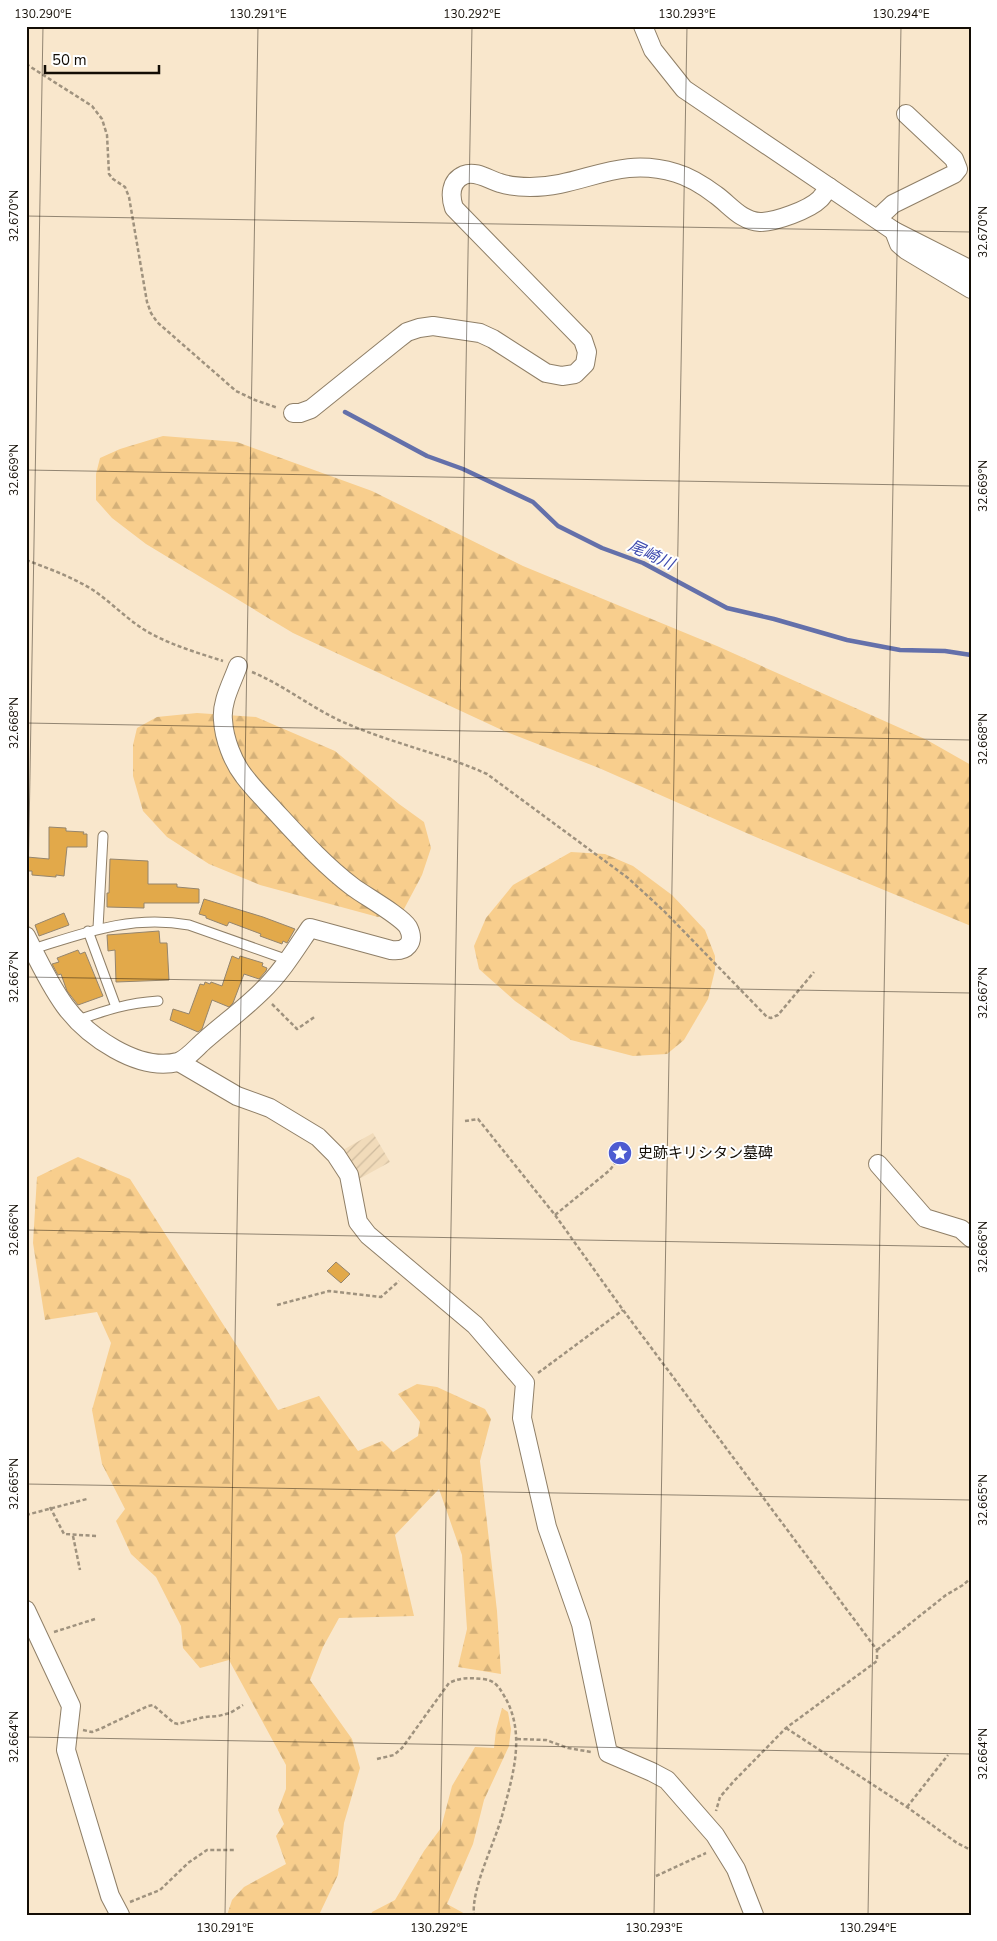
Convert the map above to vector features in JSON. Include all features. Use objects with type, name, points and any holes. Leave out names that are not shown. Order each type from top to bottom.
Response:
[{"type":"street","points":[[643,26],[652,50],[684,89],[894,231],[971,270]]},
{"type":"street","points":[[877,219],[893,204],[954,174],[958,169],[954,159],[906,114]]},
{"type":"street","points":[[293,413],[300,413],[311,409],[407,332],[433,326],[480,333],[493,339],[546,373],[569,376],[581,369],[585,364],[587,352],[583,340],[454,208],[451,201],[452,189],[455,183],[465,175],[479,175],[500,183],[531,187],[550,186],[617,168],[657,169],[677,173],[696,182],[716,195],[741,216],[759,222],[776,220],[810,206],[820,199],[829,187]]},
{"type":"street","points":[[894,231],[899,244],[906,250],[971,289]]},
{"type":"street","points":[[179,1062],[262,991],[288,960],[310,928],[400,951],[408,945],[410,934],[403,922],[352,886],[303,842],[243,776],[231,752],[222,718],[223,708],[238,666]]},
{"type":"street","points":[[28,946],[65,1006],[78,1020],[108,1045],[142,1061],[159,1063],[179,1062],[237,1096],[270,1108],[318,1137],[336,1155],[349,1175],[358,1222],[368,1235],[475,1325],[525,1383],[522,1418],[547,1527],[581,1624],[608,1753],[666,1780],[717,1838],[736,1869],[754,1915]]},
{"type":"street","points":[[878,1164],[925,1218],[961,1229],[971,1238]]},
{"type":"street","points":[[26,1610],[71,1706],[66,1750],[110,1896],[119,1911]]},
{"type":"lane","points":[[98,928],[103,836]]},
{"type":"lane","points":[[28,946],[98,928],[123,924],[174,922],[189,925],[288,960]]},
{"type":"lane","points":[[88,931],[116,1007]]},
{"type":"lane","points":[[78,1020],[136,1002],[158,1001]]},
{"type":"path","points":[[26,64],[82,98],[92,106],[102,120],[107,135],[109,174],[125,187],[129,197],[147,302],[157,322],[236,390],[255,400],[293,413]]},
{"type":"path","points":[[26,560],[75,579],[96,593],[130,621],[149,632],[274,682],[327,715],[487,774],[628,878],[664,911],[767,1017],[771,1018],[778,1015],[814,972]]},
{"type":"path","points":[[262,991],[282,1016],[297,1029],[316,1016]]},
{"type":"path","points":[[465,1121],[478,1119],[555,1216],[877,1650],[877,1661],[786,1728],[720,1797],[716,1812],[717,1838],[709,1852],[656,1876]]},
{"type":"path","points":[[555,1216],[610,1170],[615,1163],[620,1143]]},
{"type":"path","points":[[277,1305],[329,1291],[381,1297],[408,1270]]},
{"type":"path","points":[[525,1383],[623,1310]]},
{"type":"path","points":[[26,1515],[50,1507],[87,1499]]},
{"type":"path","points":[[50,1507],[64,1534],[72,1536],[97,1536]]},
{"type":"path","points":[[72,1536],[80,1570]]},
{"type":"path","points":[[877,1650],[946,1595],[971,1578]]},
{"type":"path","points":[[39,1638],[95,1619]]},
{"type":"path","points":[[377,1759],[394,1756],[410,1738],[450,1683],[465,1677],[488,1679],[498,1686],[516,1722],[516,1760],[502,1817],[474,1896],[474,1915]]},
{"type":"path","points":[[69,1724],[85,1732],[92,1732],[152,1705],[174,1723],[178,1724],[204,1717],[218,1716],[243,1705]]},
{"type":"path","points":[[786,1728],[907,1807],[957,1843],[971,1850]]},
{"type":"path","points":[[517,1739],[546,1740],[568,1748],[608,1753]]},
{"type":"path","points":[[907,1807],[948,1756]]},
{"type":"path","points":[[119,1911],[160,1890],[188,1863],[207,1850],[235,1850]]},
{"type":"shaded area","points":[[373,1133],[390,1162],[359,1179],[343,1150]]},
{"type":"green space","points":[[163,436],[237,442],[372,491],[523,566],[717,646],[927,740],[971,765],[971,926],[751,835],[599,768],[504,731],[293,633],[146,544],[112,518],[96,500],[96,474],[100,458],[120,449]]},
{"type":"green space","points":[[197,713],[256,717],[335,751],[399,804],[424,822],[431,848],[422,875],[404,909],[378,917],[260,885],[209,864],[167,837],[143,811],[133,776],[133,745],[137,728],[157,717]]},
{"type":"green space","points":[[571,852],[605,854],[633,866],[672,895],[705,930],[715,956],[715,970],[708,999],[684,1040],[667,1054],[633,1056],[571,1040],[515,1001],[479,969],[474,946],[486,918],[513,885]]},
{"type":"green space","points":[[78,1157],[130,1179],[278,1410],[319,1396],[358,1451],[382,1441],[393,1452],[418,1436],[420,1422],[398,1394],[417,1384],[437,1387],[485,1409],[491,1419],[480,1461],[497,1611],[501,1674],[458,1667],[467,1629],[462,1555],[439,1489],[395,1535],[414,1616],[339,1618],[323,1647],[310,1680],[352,1739],[360,1768],[344,1823],[338,1875],[319,1915],[227,1915],[232,1900],[244,1887],[286,1864],[276,1836],[284,1824],[278,1810],[286,1789],[286,1765],[229,1660],[200,1668],[183,1648],[181,1626],[156,1577],[131,1554],[116,1521],[125,1509],[102,1464],[92,1410],[111,1343],[97,1312],[45,1320],[33,1243],[37,1177]]},
{"type":"green space","points":[[502,1708],[508,1712],[511,1729],[509,1746],[484,1800],[473,1844],[447,1904],[467,1915],[371,1915],[372,1912],[395,1900],[424,1851],[441,1828],[452,1786],[475,1747],[494,1748],[496,1730]]},
{"type":"building","points":[[49,827],[66,828],[66,831],[84,832],[83,834],[87,834],[87,847],[67,847],[64,876],[32,875],[32,871],[26,871],[27,857],[49,859]]},
{"type":"building","points":[[110,859],[148,861],[148,884],[177,884],[177,887],[199,889],[199,903],[144,903],[144,908],[107,907]]},
{"type":"building","points":[[204,899],[295,929],[287,943],[283,941],[282,944],[229,922],[227,926],[199,914]]},
{"type":"building","points":[[64,913],[69,925],[39,936],[35,925]]},
{"type":"building","points":[[159,931],[160,943],[167,943],[169,980],[116,982],[115,950],[108,951],[107,935]]},
{"type":"building","points":[[78,950],[80,954],[85,952],[103,996],[78,1005],[67,991],[61,974],[58,975],[52,964],[59,962],[57,958]]},
{"type":"building","points":[[232,956],[239,959],[240,956],[263,963],[262,966],[267,968],[266,971],[259,979],[244,974],[233,1003],[229,1007],[212,1000],[202,1029],[198,1032],[170,1020],[173,1009],[189,1014],[200,984],[204,985],[205,982],[210,984],[211,982],[222,986]]},
{"type":"building","points":[[336,1262],[350,1274],[341,1283],[327,1271]]},
{"type":"waterway","name":"尾崎川","points":[[345,412],[427,456],[463,469],[533,502],[558,526],[602,548],[643,563],[727,608],[847,640],[900,650],[945,651],[971,655]]},
{"type":"place","name":"史跡キリシタン墓碑","points":[[620,1153]]}]
